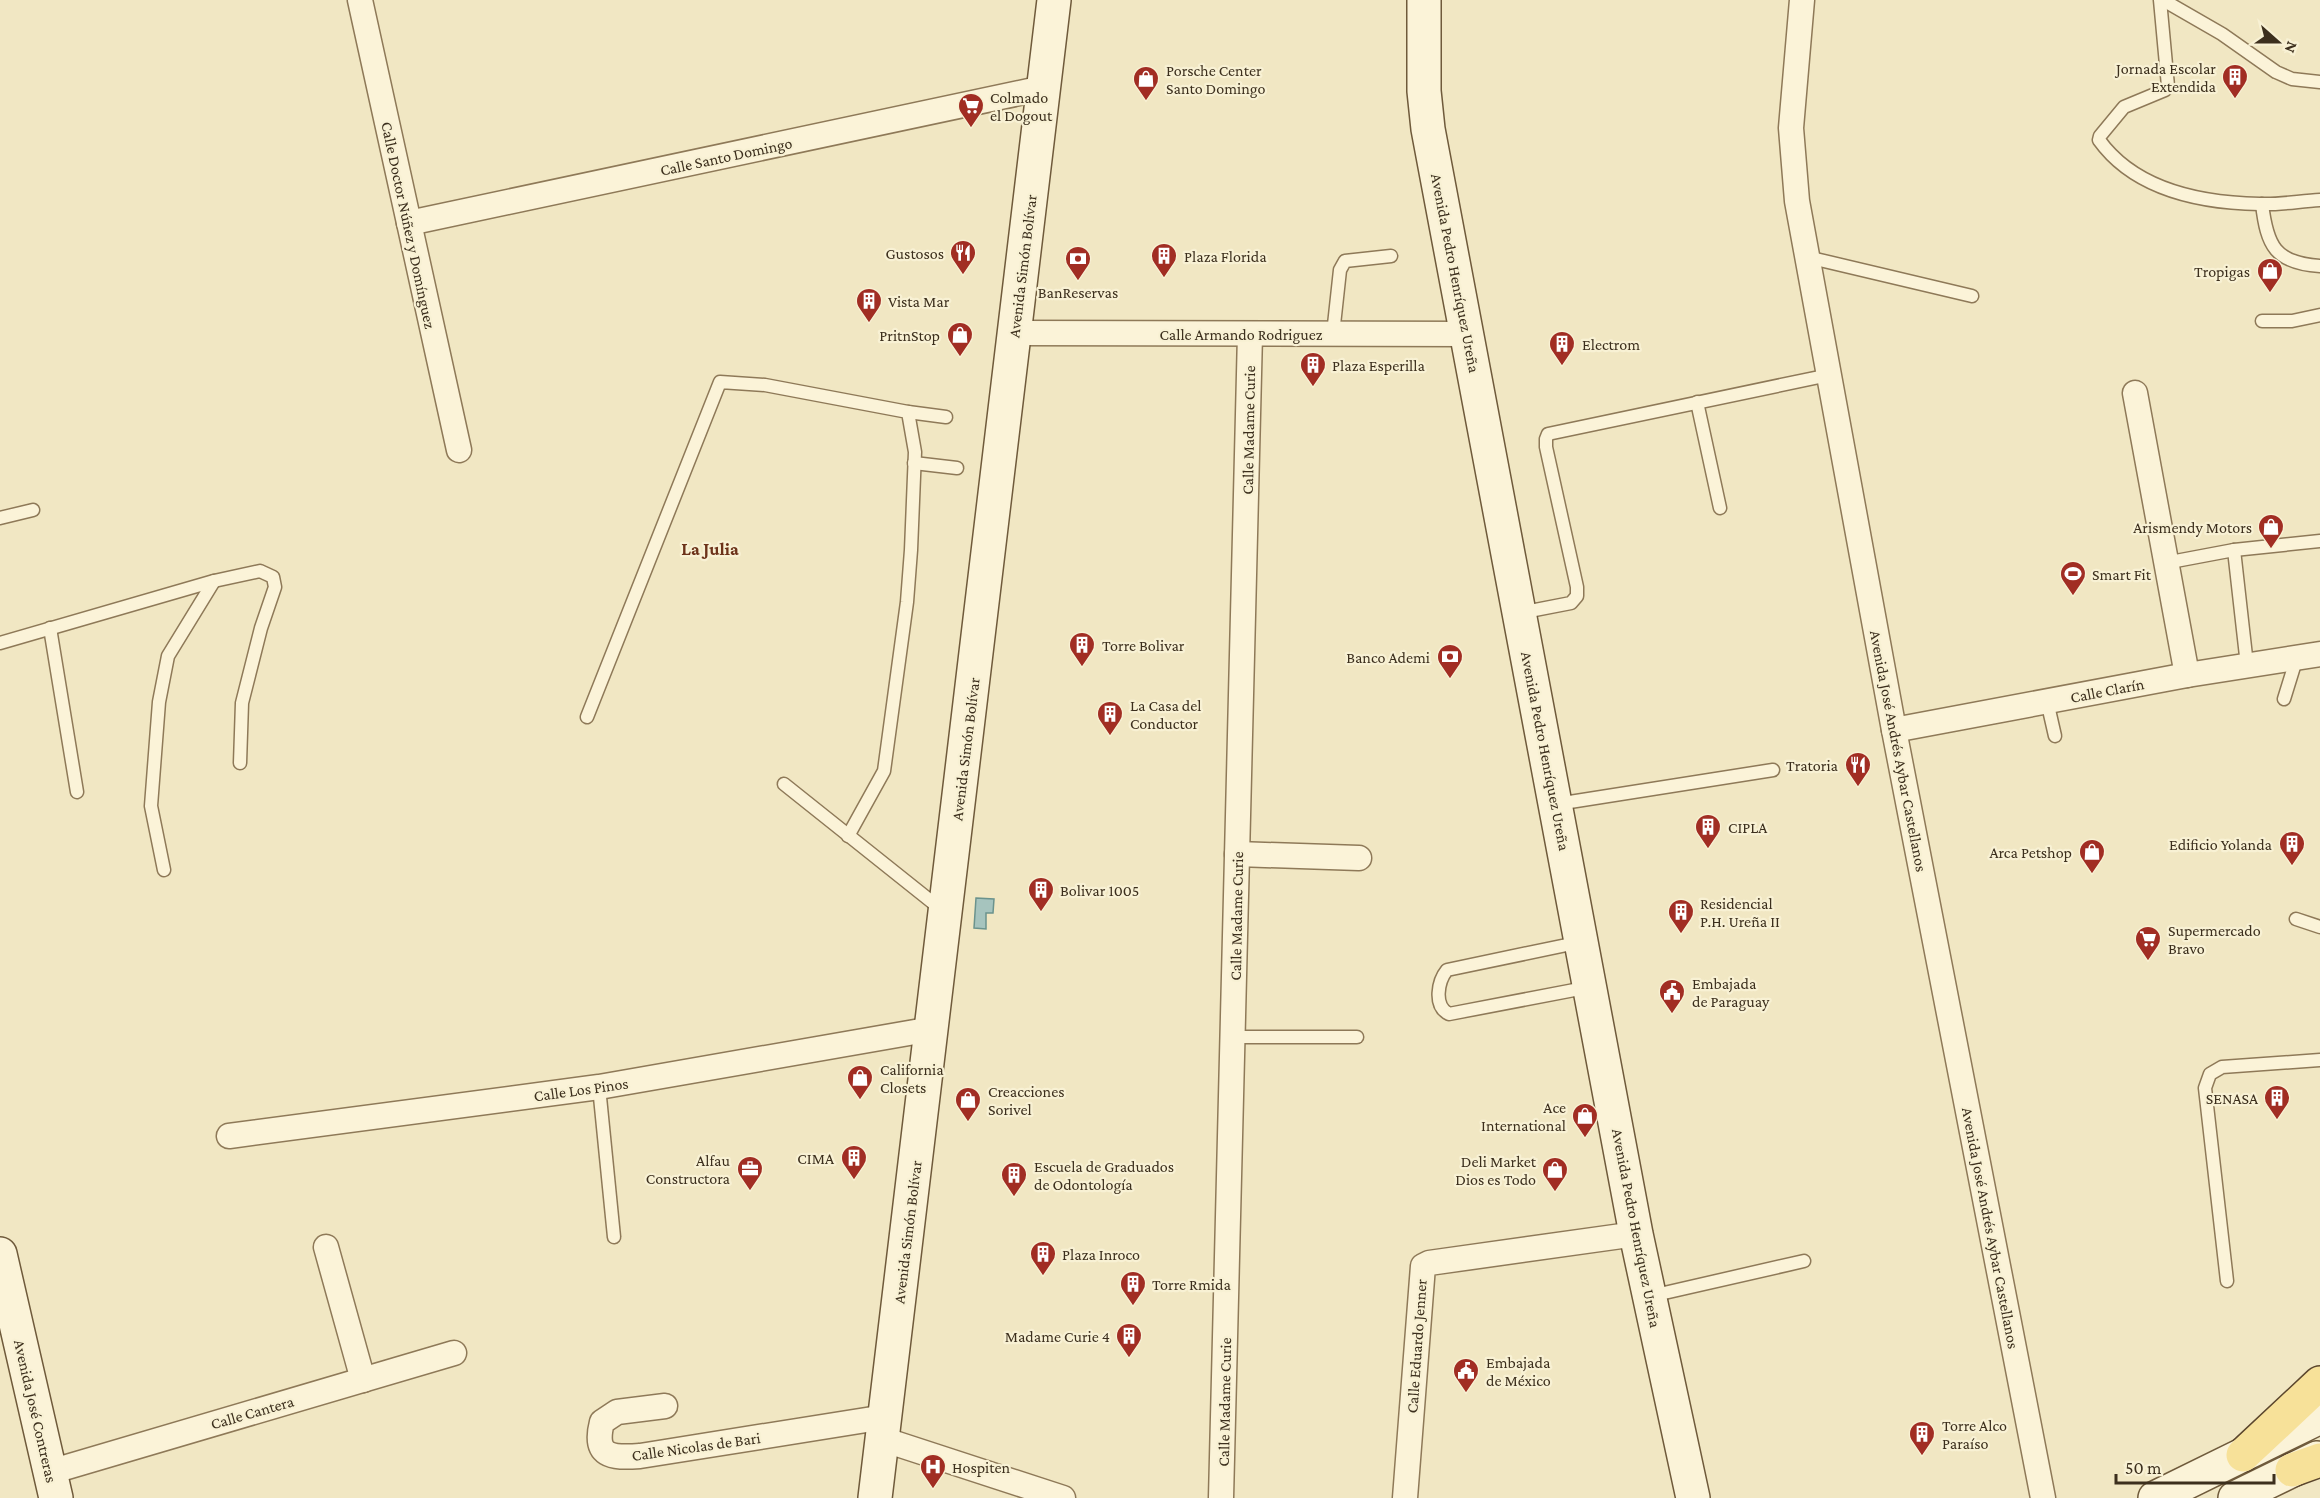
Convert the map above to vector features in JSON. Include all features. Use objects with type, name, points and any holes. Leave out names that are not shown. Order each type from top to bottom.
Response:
[{"type":"main road","name":"Avenida Simón Bolívar","points":[[874,1498],[1054,0]]},
{"type":"main road","name":"Avenida Pedro Henríquez Ureña","points":[[1424,0],[1424,91],[1428,129],[1636,1234],[1693,1498]]},
{"type":"main road","name":"Avenida José Contreras","points":[[0,1254],[53,1485]]},
{"type":"main road","points":[[2243,1455],[2320,1383]]},
{"type":"main road","points":[[2155,1498],[2320,1417]]},
{"type":"main road","points":[[2235,1498],[2311,1462]]},
{"type":"street","name":"Calle Doctor Núñez y Domínguez","points":[[360,0],[459,450]]},
{"type":"street","name":"Avenida José Andrés Aybar Castellanos","points":[[1802,0],[1791,128],[1792,164],[1894,730],[2043,1498]]},
{"type":"street","name":"Calle Santo Domingo","points":[[409,223],[1043,88]]},
{"type":"street","name":"Calle Armando Rodriguez","points":[[1014,333],[1468,334]]},
{"type":"street","name":"Calle Madame Curie","points":[[1221,1498],[1250,334]]},
{"type":"street","points":[[2135,393],[2187,675]]},
{"type":"street","name":"Calle Clarín","points":[[1894,730],[2187,675],[2309,655]]},
{"type":"street","points":[[1237,854],[1359,858]]},
{"type":"street","name":"Calle Los Pinos","points":[[229,1136],[599,1087],[932,1029]]},
{"type":"street","name":"Calle Eduardo Jenner","points":[[1405,1498],[1423,1266],[1429,1263],[1636,1234]]},
{"type":"street","points":[[326,1247],[363,1380]]},
{"type":"street","name":"Calle Cantera","points":[[53,1485],[363,1380],[454,1353]]},
{"type":"street","name":"Calle Nicolas de Bari","points":[[665,1406],[617,1412],[602,1422],[598,1437],[602,1449],[610,1455],[640,1456],[883,1428],[1063,1498]]},
{"type":"lane","points":[[2161,0],[2222,34],[2276,72],[2292,79],[2320,82]]},
{"type":"lane","points":[[2161,0],[2168,86],[2165,90],[2124,107],[2099,140],[2110,155],[2150,183],[2208,200],[2262,204],[2320,200]]},
{"type":"lane","points":[[2262,204],[2265,232],[2280,255],[2299,265],[2320,266]]},
{"type":"lane","points":[[1333,334],[1340,270],[1345,261],[1391,256]]},
{"type":"lane","points":[[1807,257],[1972,296]]},
{"type":"lane","points":[[2262,321],[2292,321],[2320,315]]},
{"type":"lane","points":[[1520,613],[1571,603],[1576,596],[1577,587],[1546,447],[1548,434],[1829,375]]},
{"type":"lane","points":[[587,717],[720,382],[765,385],[946,417]]},
{"type":"lane","points":[[1697,402],[1720,508]]},
{"type":"lane","points":[[848,836],[884,771],[907,602],[915,452],[908,412]]},
{"type":"lane","points":[[914,463],[957,468]]},
{"type":"lane","points":[[0,518],[33,510]]},
{"type":"lane","points":[[2165,563],[2234,550],[2320,541]]},
{"type":"lane","points":[[2234,550],[2247,665]]},
{"type":"lane","points":[[0,643],[214,580],[260,571],[273,577],[275,587],[261,628],[242,703],[240,763]]},
{"type":"lane","points":[[164,870],[151,806],[159,702],[168,656],[214,580]]},
{"type":"lane","points":[[50,628],[77,792]]},
{"type":"lane","points":[[2284,699],[2309,655]]},
{"type":"lane","points":[[2047,701],[2055,736]]},
{"type":"lane","points":[[1556,804],[1773,770]]},
{"type":"lane","points":[[784,784],[945,912]]},
{"type":"lane","points":[[2296,919],[2320,927]]},
{"type":"lane","points":[[1582,941],[1448,969],[1441,978],[1440,1004],[1443,1011],[1449,1014],[1590,987]]},
{"type":"lane","points":[[1233,1037],[1357,1036]]},
{"type":"lane","points":[[2227,1281],[2205,1088],[2210,1074],[2222,1067],[2320,1060]]},
{"type":"lane","points":[[599,1087],[614,1237]]},
{"type":"lane","points":[[1650,1297],[1804,1261]]},
{"type":"water","points":[[976,898],[994,899],[993,913],[986,913],[986,929],[974,928]]},
{"type":"place","name":"Jornada Escolar Extendida","points":[[2235,100]]},
{"type":"place","name":"Porsche Center Santo Domingo","points":[[1146,102]]},
{"type":"place","name":"Colmado el Dogout","points":[[971,129]]},
{"type":"place","name":"Gustosos","points":[[963,276]]},
{"type":"place","name":"Plaza Florida","points":[[1164,279]]},
{"type":"place","name":"BanReservas","points":[[1078,282]]},
{"type":"place","name":"Tropigas","points":[[2270,294]]},
{"type":"place","name":"Vista Mar","points":[[869,324]]},
{"type":"place","name":"PritnStop","points":[[960,358]]},
{"type":"place","name":"Electrom","points":[[1562,367]]},
{"type":"place","name":"Plaza Esperilla","points":[[1313,388]]},
{"type":"place","name":"Arismendy Motors","points":[[2271,550]]},
{"type":"place","name":"Smart Fit","points":[[2073,597]]},
{"type":"place","name":"Torre Bolivar","points":[[1082,668]]},
{"type":"place","name":"Banco Ademi","points":[[1450,680]]},
{"type":"place","name":"La Casa del Conductor","points":[[1110,737]]},
{"type":"place","name":"Tratoria","points":[[1858,788]]},
{"type":"place","name":"CIPLA","points":[[1708,850]]},
{"type":"place","name":"Edificio Yolanda","points":[[2292,867]]},
{"type":"place","name":"Arca Petshop","points":[[2092,875]]},
{"type":"place","name":"Bolivar 1005","points":[[1041,913]]},
{"type":"place","name":"Residencial P.H. Ureña II","points":[[1681,935]]},
{"type":"place","name":"Supermercado Bravo","points":[[2148,962]]},
{"type":"place","name":"Embajada de Paraguay","points":[[1672,1015]]},
{"type":"place","name":"California Closets","points":[[860,1101]]},
{"type":"place","name":"SENASA","points":[[2277,1121]]},
{"type":"place","name":"Creacciones Sorivel","points":[[968,1123]]},
{"type":"place","name":"Ace International","points":[[1585,1139]]},
{"type":"place","name":"CIMA","points":[[854,1181]]},
{"type":"place","name":"Alfau Constructora","points":[[750,1192]]},
{"type":"place","name":"Deli Market Dios es Todo","points":[[1555,1193]]},
{"type":"place","name":"Escuela de Graduados de Odontología","points":[[1014,1198]]},
{"type":"place","name":"Plaza Inroco","points":[[1043,1277]]},
{"type":"place","name":"Torre Rmida","points":[[1133,1307]]},
{"type":"place","name":"Madame Curie 4","points":[[1129,1359]]},
{"type":"place","name":"Embajada de México","points":[[1466,1394]]},
{"type":"place","name":"Torre Alco Paraíso","points":[[1922,1457]]},
{"type":"place","name":"Hospiten","points":[[933,1490]]},
{"type":"district","name":"La Julia","points":[[710,549]]}]
